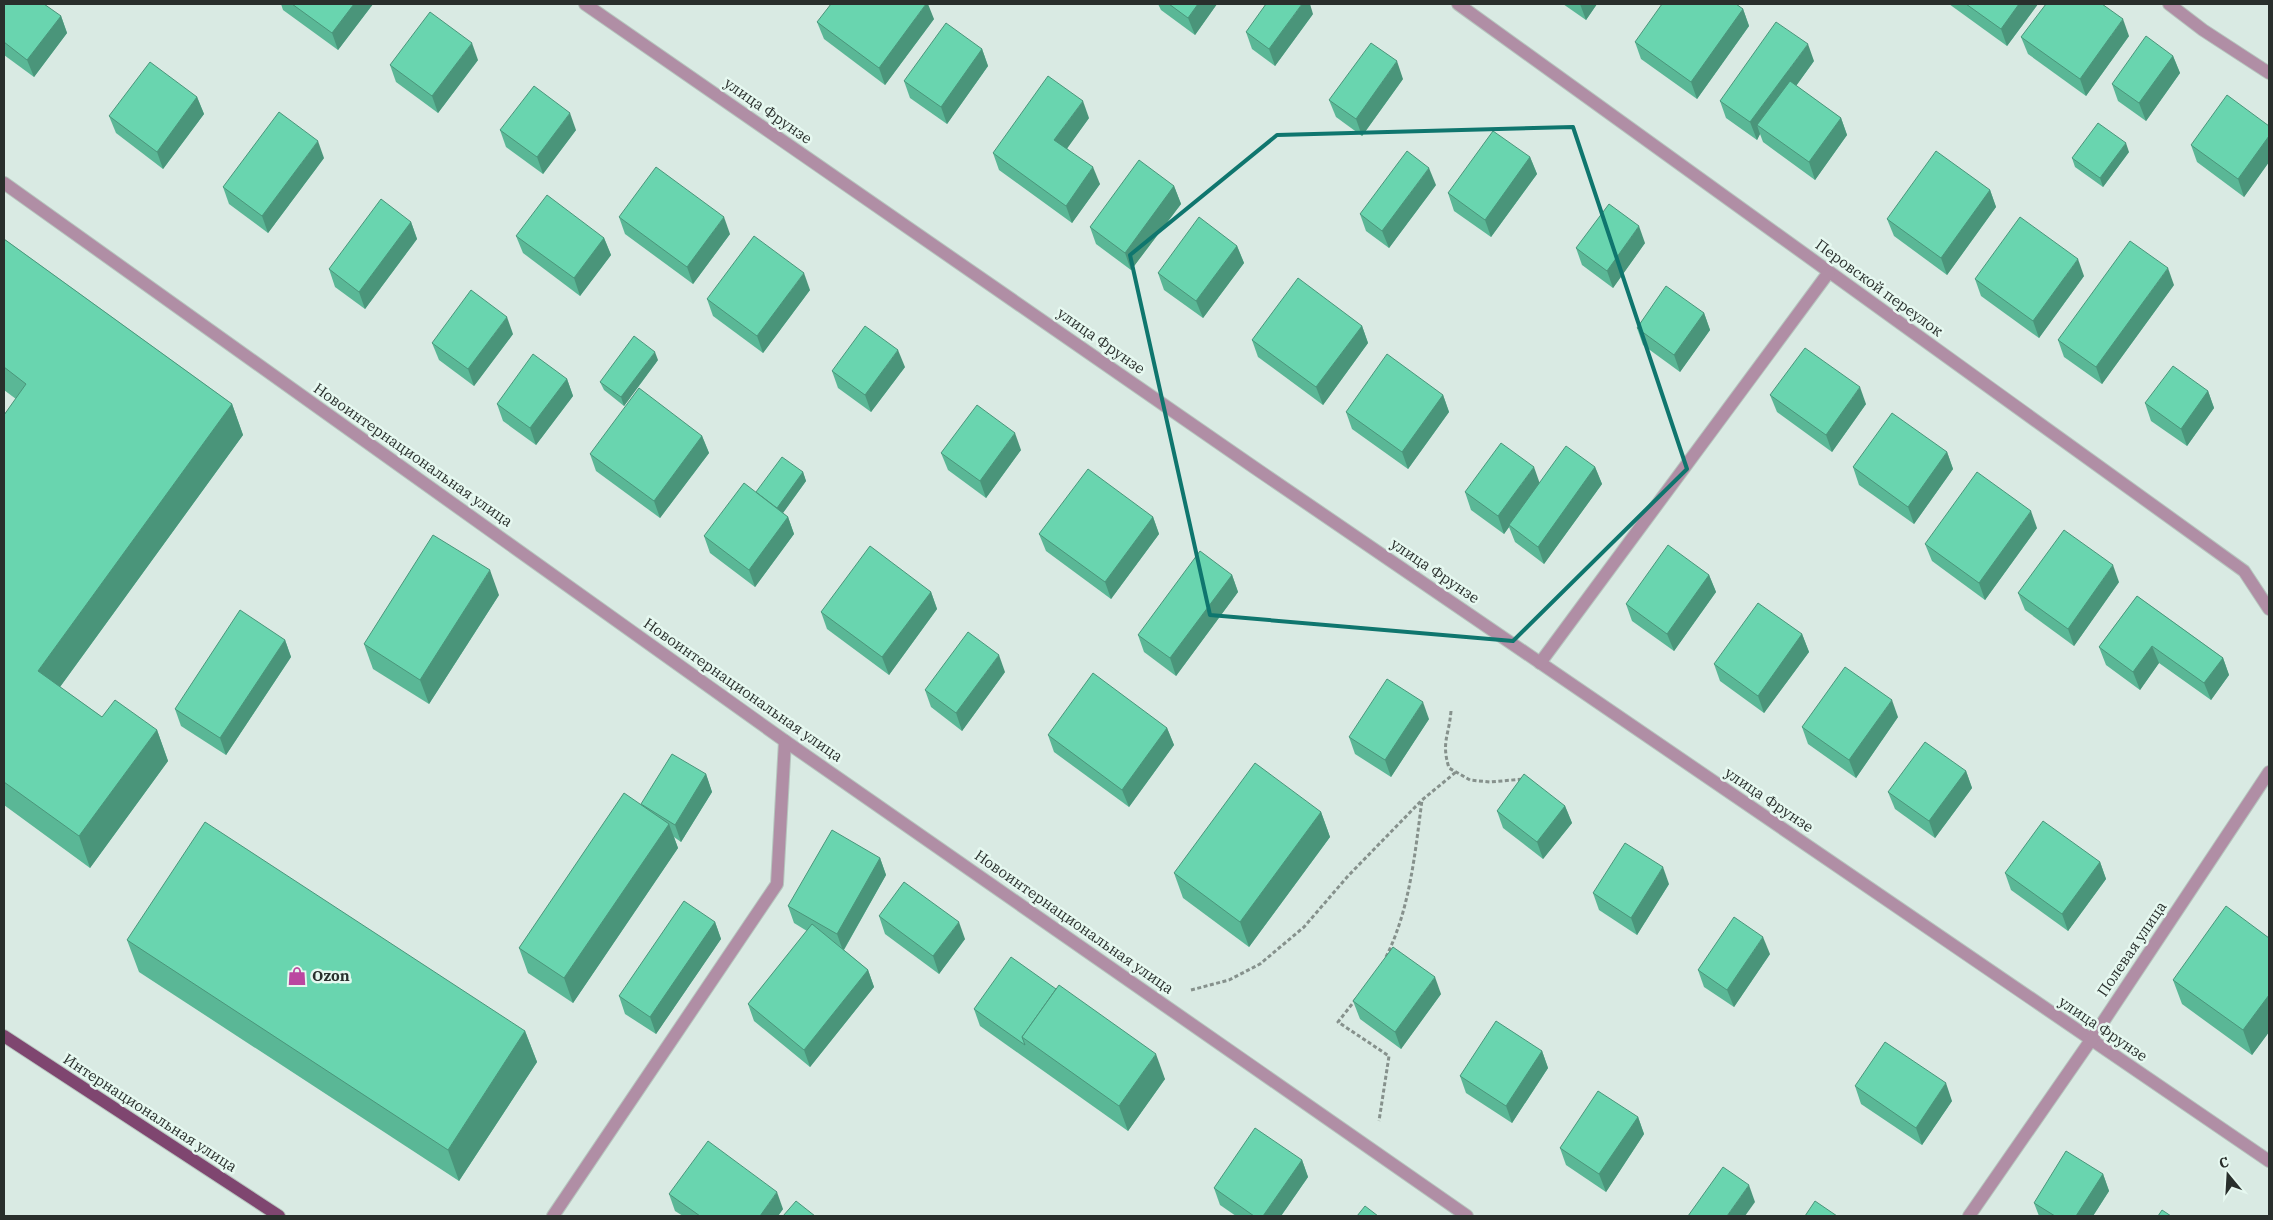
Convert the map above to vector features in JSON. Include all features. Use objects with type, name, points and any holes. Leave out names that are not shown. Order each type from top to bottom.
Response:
[{"type":"main road","name":"Интернациональная улица","points":[[4,1036],[279,1216]]},
{"type":"street","name":"улица Фрунзе","points":[[585,4],[1540,663],[2269,1161]]},
{"type":"street","name":"Перовской переулок","points":[[1458,4],[2244,571],[2269,609]]},
{"type":"street","points":[[2169,4],[2203,30],[2269,73]]},
{"type":"street","name":"Новоинтернациональная улица","points":[[4,184],[785,740],[1467,1216]]},
{"type":"street","points":[[1540,663],[1829,272]]},
{"type":"street","points":[[553,1216],[777,884],[785,740]]},
{"type":"street","name":"Полевая улица","points":[[1969,1216],[2091,1040],[2269,772]]},
{"type":"path","points":[[1451,711],[1445,736],[1444,753],[1449,768],[1470,780],[1490,782],[1530,779]]},
{"type":"path","points":[[1156,999],[1229,980],[1260,964],[1304,927],[1348,876],[1422,800],[1456,772]]},
{"type":"path","points":[[1382,962],[1396,932],[1408,893],[1422,800]]},
{"type":"path","points":[[1359,996],[1338,1022],[1389,1056],[1374,1151]]},
{"type":"highlighted area","points":[[1573,127],[1687,469],[1513,641],[1210,615],[1130,255],[1277,135]]},
{"type":"building","points":[[4,4],[44,4],[61,16],[27,60],[4,42]]},
{"type":"building","points":[[292,4],[354,4],[332,33]]},
{"type":"building","points":[[831,4],[926,4],[879,68],[817,22]]},
{"type":"building","points":[[1169,4],[1198,4],[1188,18]]},
{"type":"building","points":[[1266,4],[1302,4],[1269,49],[1246,32]]},
{"type":"building","points":[[1662,4],[1736,4],[1743,9],[1691,82],[1635,42]]},
{"type":"building","points":[[1966,4],[2019,4],[2001,29]]},
{"type":"building","points":[[2046,4],[2102,4],[2123,19],[2080,79],[2021,37]]},
{"type":"building","points":[[430,12],[472,43],[432,96],[390,65]]},
{"type":"building","points":[[1776,22],[1808,44],[1750,122],[1720,101]]},
{"type":"building","points":[[946,23],[982,49],[941,107],[904,81]]},
{"type":"building","points":[[2146,36],[2173,56],[2139,103],[2112,84]]},
{"type":"building","points":[[1371,43],[1397,61],[1356,119],[1329,100]]},
{"type":"building","points":[[150,62],[197,97],[157,152],[109,116]]},
{"type":"building","points":[[1048,76],[1083,101],[1054,140],[1093,167],[1066,206],[993,153]]},
{"type":"building","points":[[1790,81],[1841,118],[1809,162],[1757,125]]},
{"type":"building","points":[[534,86],[570,113],[537,157],[500,130]]},
{"type":"building","points":[[2227,95],[2269,126],[2269,136],[2238,179],[2191,145]]},
{"type":"building","points":[[279,112],[318,141],[262,216],[223,187]]},
{"type":"building","points":[[2098,123],[2126,143],[2100,178],[2072,158]]},
{"type":"building","points":[[1493,131],[1530,157],[1485,220],[1448,193]]},
{"type":"building","points":[[1407,151],[1429,168],[1382,231],[1360,214]]},
{"type":"building","points":[[1936,151],[1990,190],[1941,258],[1887,219]]},
{"type":"building","points":[[1139,160],[1174,186],[1125,253],[1090,227]]},
{"type":"building","points":[[656,167],[724,217],[687,267],[619,217]]},
{"type":"building","points":[[547,195],[604,238],[574,278],[516,236]]},
{"type":"building","points":[[381,199],[411,222],[359,292],[329,269]]},
{"type":"building","points":[[1609,204],[1639,226],[1607,271],[1576,248]]},
{"type":"building","points":[[1199,217],[1237,246],[1196,301],[1158,273]]},
{"type":"building","points":[[2020,217],[2078,259],[2033,321],[1975,279]]},
{"type":"building","points":[[754,236],[804,273],[757,336],[707,299]]},
{"type":"building","points":[[4,239],[232,404],[38,671],[102,717],[115,700],[157,730],[79,836],[4,782],[4,415],[26,384],[4,367]]},
{"type":"building","points":[[2130,241],[2168,268],[2096,367],[2058,340]]},
{"type":"building","points":[[1298,278],[1362,326],[1316,387],[1252,340]]},
{"type":"building","points":[[1666,286],[1704,313],[1674,355],[1637,328]]},
{"type":"building","points":[[471,290],[507,317],[468,369],[432,343]]},
{"type":"building","points":[[865,326],[898,350],[865,395],[832,371]]},
{"type":"building","points":[[634,336],[655,352],[621,397],[600,382]]},
{"type":"building","points":[[1805,348],[1860,387],[1826,435],[1770,395]]},
{"type":"building","points":[[533,354],[567,379],[530,428],[497,404]]},
{"type":"building","points":[[1387,354],[1443,395],[1402,452],[1346,412]]},
{"type":"building","points":[[2173,366],[2208,391],[2181,429],[2145,403]]},
{"type":"building","points":[[639,388],[702,436],[654,501],[590,454]]},
{"type":"building","points":[[977,405],[1015,433],[980,481],[941,453]]},
{"type":"building","points":[[1892,413],[1947,452],[1908,507],[1853,467]]},
{"type":"building","points":[[1501,443],[1534,467],[1498,516],[1465,492]]},
{"type":"building","points":[[1566,446],[1595,467],[1538,547],[1509,525]]},
{"type":"building","points":[[782,457],[803,472],[777,508],[756,492]]},
{"type":"building","points":[[1088,469],[1153,517],[1105,582],[1039,534]]},
{"type":"building","points":[[1977,472],[2031,511],[1979,583],[1925,544]]},
{"type":"building","points":[[744,483],[788,517],[749,570],[704,536]]},
{"type":"building","points":[[2064,530],[2113,565],[2068,629],[2018,593]]},
{"type":"building","points":[[433,535],[490,570],[420,680],[364,644]]},
{"type":"building","points":[[1668,545],[1709,575],[1667,634],[1626,604]]},
{"type":"building","points":[[870,546],[931,592],[882,657],[821,612]]},
{"type":"building","points":[[1200,551],[1232,575],[1170,658],[1138,635]]},
{"type":"building","points":[[2137,596],[2223,658],[2204,683],[2152,646],[2133,672],[2099,647]]},
{"type":"building","points":[[1758,603],[1802,634],[1758,696],[1714,664]]},
{"type":"building","points":[[240,610],[285,640],[220,738],[175,709]]},
{"type":"building","points":[[968,632],[999,655],[956,713],[925,690]]},
{"type":"building","points":[[1845,667],[1892,700],[1849,760],[1802,727]]},
{"type":"building","points":[[1093,673],[1167,728],[1122,790],[1048,735]]},
{"type":"building","points":[[1387,679],[1423,702],[1385,760],[1349,737]]},
{"type":"building","points":[[1925,742],[1966,771],[1929,821],[1888,792]]},
{"type":"building","points":[[672,754],[706,774],[675,825],[641,804]]},
{"type":"building","points":[[1255,763],[1321,812],[1240,922],[1174,873]]},
{"type":"building","points":[[1524,774],[1565,806],[1537,842],[1497,811]]},
{"type":"building","points":[[624,793],[669,824],[564,978],[519,948]]},
{"type":"building","points":[[2043,821],[2100,862],[2062,914],[2005,873]]},
{"type":"building","points":[[205,822],[525,1031],[448,1150],[127,940]]},
{"type":"building","points":[[832,830],[880,858],[837,934],[788,906]]},
{"type":"building","points":[[1625,843],[1663,867],[1631,918],[1593,893]]},
{"type":"building","points":[[904,882],[959,922],[933,956],[879,916]]},
{"type":"building","points":[[684,901],[715,922],[650,1017],[619,996]]},
{"type":"building","points":[[2226,906],[2269,938],[2269,995],[2243,1030],[2173,980]]},
{"type":"building","points":[[1734,917],[1763,937],[1727,990],[1698,970]]},
{"type":"building","points":[[812,924],[868,970],[804,1050],[748,1004]]},
{"type":"building","points":[[1393,947],[1435,977],[1395,1032],[1353,1001]]},
{"type":"building","points":[[1011,957],[1056,989],[1022,1037],[1025,1045],[974,1009]]},
{"type":"building","points":[[1059,985],[1156,1054],[1119,1106],[1022,1037]]},
{"type":"building","points":[[1496,1021],[1542,1051],[1506,1106],[1460,1076]]},
{"type":"building","points":[[1885,1042],[1946,1083],[1916,1128],[1855,1086]]},
{"type":"building","points":[[1598,1091],[1638,1117],[1599,1174],[1560,1148]]},
{"type":"building","points":[[1255,1128],[1302,1160],[1263,1216],[1254,1216],[1214,1188]]},
{"type":"building","points":[[708,1141],[777,1192],[760,1216],[700,1216],[669,1194]]},
{"type":"building","points":[[2066,1151],[2103,1174],[2076,1216],[2055,1216],[2034,1203]]},
{"type":"building","points":[[1723,1167],[1749,1185],[1727,1216],[1688,1216]]},
{"type":"building","points":[[796,1201],[815,1216],[783,1216]]},
{"type":"building","points":[[1815,1201],[1837,1216],[1805,1216]]},
{"type":"building","points":[[1365,1206],[1378,1216],[1357,1216]]},
{"type":"building","points":[[2162,1210],[2171,1216],[2158,1216]]},
{"type":"place","name":"Ozon","points":[[297,976]]}]
